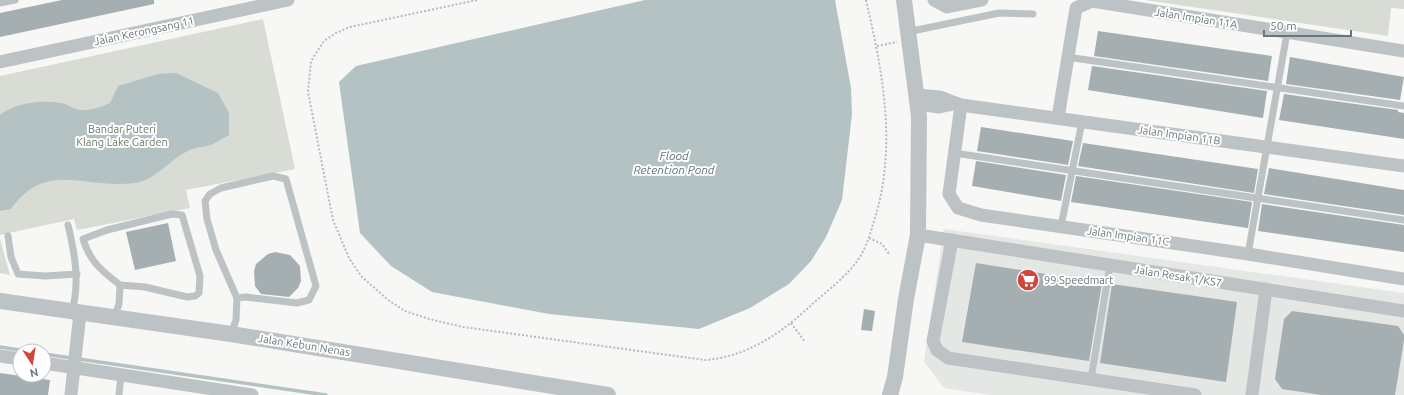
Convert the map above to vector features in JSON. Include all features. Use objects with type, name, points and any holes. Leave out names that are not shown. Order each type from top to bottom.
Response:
[{"type":"street","name":"Jalan Kerongsang 11","points":[[0,62],[288,0]]},
{"type":"street","points":[[890,395],[895,377],[906,299],[918,235],[920,165],[918,100],[904,0]]},
{"type":"street","points":[[934,0],[947,8],[982,0]]},
{"type":"street","name":"Jalan Impian 11A","points":[[1058,118],[1076,8],[1092,1],[1404,51]]},
{"type":"street","name":"Jalan Impian 11B","points":[[918,100],[940,97],[958,104],[1404,166]]},
{"type":"street","name":"Jalan Impian 11C","points":[[958,104],[949,194],[958,208],[980,215],[1248,254],[1404,279]]},
{"type":"street","name":"Jalan Resak 1/KS7","points":[[918,235],[1404,311]]},
{"type":"street","points":[[952,240],[934,341],[937,350],[948,358],[1195,395]]},
{"type":"street","points":[[1252,395],[1266,289]]},
{"type":"street","name":"Jalan Kebun Nenas","points":[[0,301],[117,311],[233,327],[608,395]]},
{"type":"street","points":[[72,395],[76,367],[76,307]]},
{"type":"street","points":[[0,356],[12,358]]},
{"type":"street","points":[[52,364],[122,375],[165,389],[252,395]]},
{"type":"street","points":[[883,395],[895,377]]},
{"type":"street","points":[[895,377],[895,395]]},
{"type":"street","points":[[895,377],[898,395]]},
{"type":"lane","points":[[0,3],[15,0]]},
{"type":"lane","points":[[908,36],[999,13],[1033,14]]},
{"type":"lane","points":[[1248,254],[1287,33]]},
{"type":"lane","points":[[1068,57],[1404,106]]},
{"type":"lane","points":[[1061,226],[1082,122]]},
{"type":"lane","points":[[954,153],[1404,220]]},
{"type":"lane","points":[[233,327],[237,310],[237,298],[216,250],[207,219],[206,201],[210,194],[221,188],[273,176],[286,179],[316,286],[309,300],[297,303],[237,298]]},
{"type":"lane","points":[[172,214],[182,215],[200,276],[200,293],[195,296],[187,297],[145,287],[120,284],[98,268],[87,252],[83,239],[114,228],[172,214]]},
{"type":"lane","points":[[68,226],[77,274],[76,307]]},
{"type":"lane","points":[[8,236],[11,257],[18,274],[45,276],[77,274]]},
{"type":"lane","points":[[1091,379],[1110,265]]},
{"type":"lane","points":[[117,311],[120,295],[120,284]]},
{"type":"lane","points":[[118,395],[122,375]]},
{"type":"path","points":[[477,0],[350,27],[324,41],[311,61],[308,92],[333,220],[349,258],[361,276],[388,300],[399,308],[429,319],[463,327],[705,360],[722,358],[743,352],[767,341],[791,323],[843,277],[860,257],[877,214],[884,182],[886,154],[886,121],[877,46],[866,0]]},
{"type":"path","points":[[877,46],[908,36]]},
{"type":"path","points":[[868,238],[882,244],[889,254]]},
{"type":"path","points":[[791,323],[805,342]]},
{"type":"shaded area","points":[[944,229],[1404,293],[1404,395],[990,395],[944,388],[924,362]]},
{"type":"green space","points":[[1145,0],[1404,0],[1404,9],[1391,8],[1388,36]]},
{"type":"green space","name":"Bandar Puteri Klang Lake Garden","points":[[263,19],[295,169],[186,190],[190,208],[77,230],[74,219],[0,235],[0,76]]},
{"type":"green space","points":[[0,239],[10,275],[0,273]]},
{"type":"water","name":"Flood Retention Pond","points":[[645,0],[835,0],[851,88],[852,114],[842,200],[826,237],[811,261],[789,284],[750,308],[699,329],[549,314],[432,292],[391,266],[360,233],[339,82],[356,66]]},
{"type":"water","points":[[176,73],[218,93],[229,113],[229,135],[213,144],[193,149],[183,154],[150,178],[143,181],[117,184],[68,180],[53,181],[39,185],[25,194],[11,209],[0,211],[0,115],[22,104],[40,102],[65,104],[80,110],[88,110],[110,103],[118,86],[158,74]]},
{"type":"building","points":[[62,0],[154,0],[154,4],[0,37],[0,13]]},
{"type":"building","points":[[1098,31],[1272,56],[1268,81],[1094,56]]},
{"type":"building","points":[[1290,57],[1404,77],[1400,100],[1286,84]]},
{"type":"building","points":[[1092,66],[1267,91],[1263,118],[1088,90]]},
{"type":"building","points":[[1284,94],[1398,110],[1398,112],[1404,113],[1404,139],[1279,120]]},
{"type":"building","points":[[981,127],[1073,141],[1068,165],[977,151]]},
{"type":"building","points":[[1083,143],[1258,169],[1254,193],[1078,166]]},
{"type":"building","points":[[976,161],[1066,175],[1061,201],[972,186]]},
{"type":"building","points":[[1269,168],[1404,190],[1404,215],[1264,194]]},
{"type":"building","points":[[1076,176],[1252,202],[1248,228],[1071,202]]},
{"type":"building","points":[[1262,204],[1404,225],[1404,252],[1258,231]]},
{"type":"building","points":[[168,223],[176,261],[135,270],[126,232]]},
{"type":"building","points":[[275,252],[290,255],[300,266],[301,281],[298,288],[289,297],[261,294],[255,286],[254,271],[256,264],[268,254]]},
{"type":"building","points":[[976,263],[1102,283],[1089,361],[962,342]]},
{"type":"building","points":[[1112,284],[1237,302],[1226,382],[1100,363]]},
{"type":"building","points":[[864,309],[875,311],[872,331],[861,330]]},
{"type":"building","points":[[1292,311],[1398,326],[1404,335],[1404,340],[1395,395],[1321,395],[1282,389],[1275,379],[1284,319]]},
{"type":"building","points":[[0,373],[12,375],[12,383],[50,383],[48,395],[0,395]]},
{"type":"waterway","points":[[0,347],[12,349]]},
{"type":"waterway","points":[[52,355],[326,395]]},
{"type":"place","name":"99 Speedmart","points":[[1028,280]]}]
